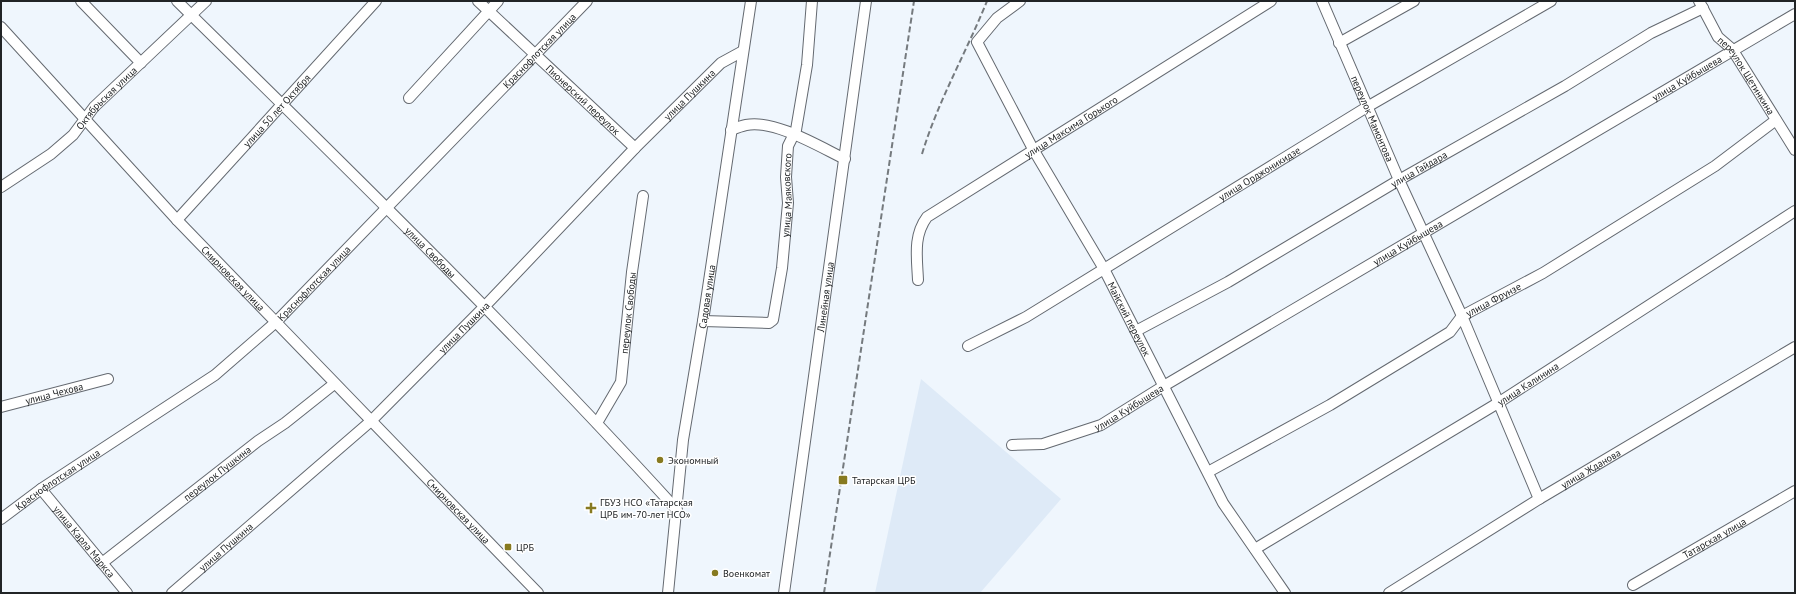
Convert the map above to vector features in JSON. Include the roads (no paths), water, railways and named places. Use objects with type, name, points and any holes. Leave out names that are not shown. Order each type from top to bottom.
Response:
[{"type":"street","points":[[81,1],[141,63]]},
{"type":"street","name":"улица Свободы","points":[[177,1],[485,306],[597,423],[677,510]]},
{"type":"street","name":"Октябрьская улица","points":[[1,187],[51,154],[73,135],[94,107],[206,1]]},
{"type":"street","name":"улица 50 лет Октября","points":[[177,220],[376,1]]},
{"type":"street","name":"Пионерский переулок","points":[[478,1],[635,148]]},
{"type":"street","points":[[409,98],[498,1]]},
{"type":"street","name":"Краснофлотская улица","points":[[1,519],[41,489],[215,375],[276,322],[587,1]]},
{"type":"street","name":"Садовая улица","points":[[668,593],[683,440],[703,321],[751,1]]},
{"type":"street","name":"улица Маяковского","points":[[703,321],[768,323],[773,320],[782,268],[788,203],[786,177],[788,146],[794,135],[807,65],[812,1]]},
{"type":"street","name":"Линейная улица","points":[[784,593],[866,1]]},
{"type":"street","name":"Майский переулок","points":[[1020,1],[997,18],[977,42],[1033,149],[1104,269],[1136,331],[1162,387],[1223,503],[1286,593]]},
{"type":"street","name":"улица Максима Горького","points":[[918,280],[916,241],[920,226],[927,217],[1033,149],[1271,1]]},
{"type":"street","name":"переулок Мамонтова","points":[[1322,1],[1399,180],[1425,233],[1462,316],[1539,499]]},
{"type":"street","points":[[1339,42],[1414,1]]},
{"type":"street","name":"улица Орджоникидзе","points":[[968,346],[1026,317],[1367,107],[1551,1]]},
{"type":"street","name":"переулок Щетинкина","points":[[1701,4],[1718,37],[1732,50],[1795,150]]},
{"type":"street","name":"улица Гайдара","points":[[1136,331],[1228,282],[1399,180],[1565,86],[1701,4]]},
{"type":"street","name":"улица Куйбышева","points":[[1012,445],[1043,444],[1101,425],[1162,387],[1795,14]]},
{"type":"street","name":"Смирновская улица","points":[[1,27],[177,220],[334,384],[538,593]]},
{"type":"street","name":"улица Пушкина","points":[[179,591],[371,421],[485,306],[635,148],[721,63],[743,51]]},
{"type":"street","name":"улица Фрунзе","points":[[1208,472],[1330,405],[1450,332],[1462,316],[1543,273],[1709,170],[1776,120]]},
{"type":"street","points":[[731,130],[747,125],[760,124],[794,135],[845,159]]},
{"type":"street","name":"переулок Свободы","points":[[597,423],[621,382],[632,272],[643,196]]},
{"type":"street","name":"улица Калинина","points":[[1255,549],[1498,403],[1795,211]]},
{"type":"street","name":"улица Жданова","points":[[1389,593],[1539,499],[1795,347]]},
{"type":"street","name":"улица Чехова","points":[[1,407],[108,379]]},
{"type":"street","name":"переулок Пушкина","points":[[102,563],[258,440],[285,423],[334,384]]},
{"type":"street","name":"улица Карла Маркса","points":[[41,489],[127,593]]},
{"type":"street","name":"Татарская улица","points":[[1633,585],[1795,491]]},
{"type":"railway","points":[[824,593],[914,1]]},
{"type":"railway","points":[[922,154],[944,96],[987,1]]},
{"type":"place","name":"Экономный","points":[[660,460]]},
{"type":"place","name":"Татарская ЦРБ","points":[[843,480]]},
{"type":"place","name":"ГБУЗ НСО «Татарская ЦРБ им-70-лет НСО»","points":[[591,508]]},
{"type":"place","name":"ЦРБ","points":[[508,547]]},
{"type":"place","name":"Военкомат","points":[[715,573]]}]
